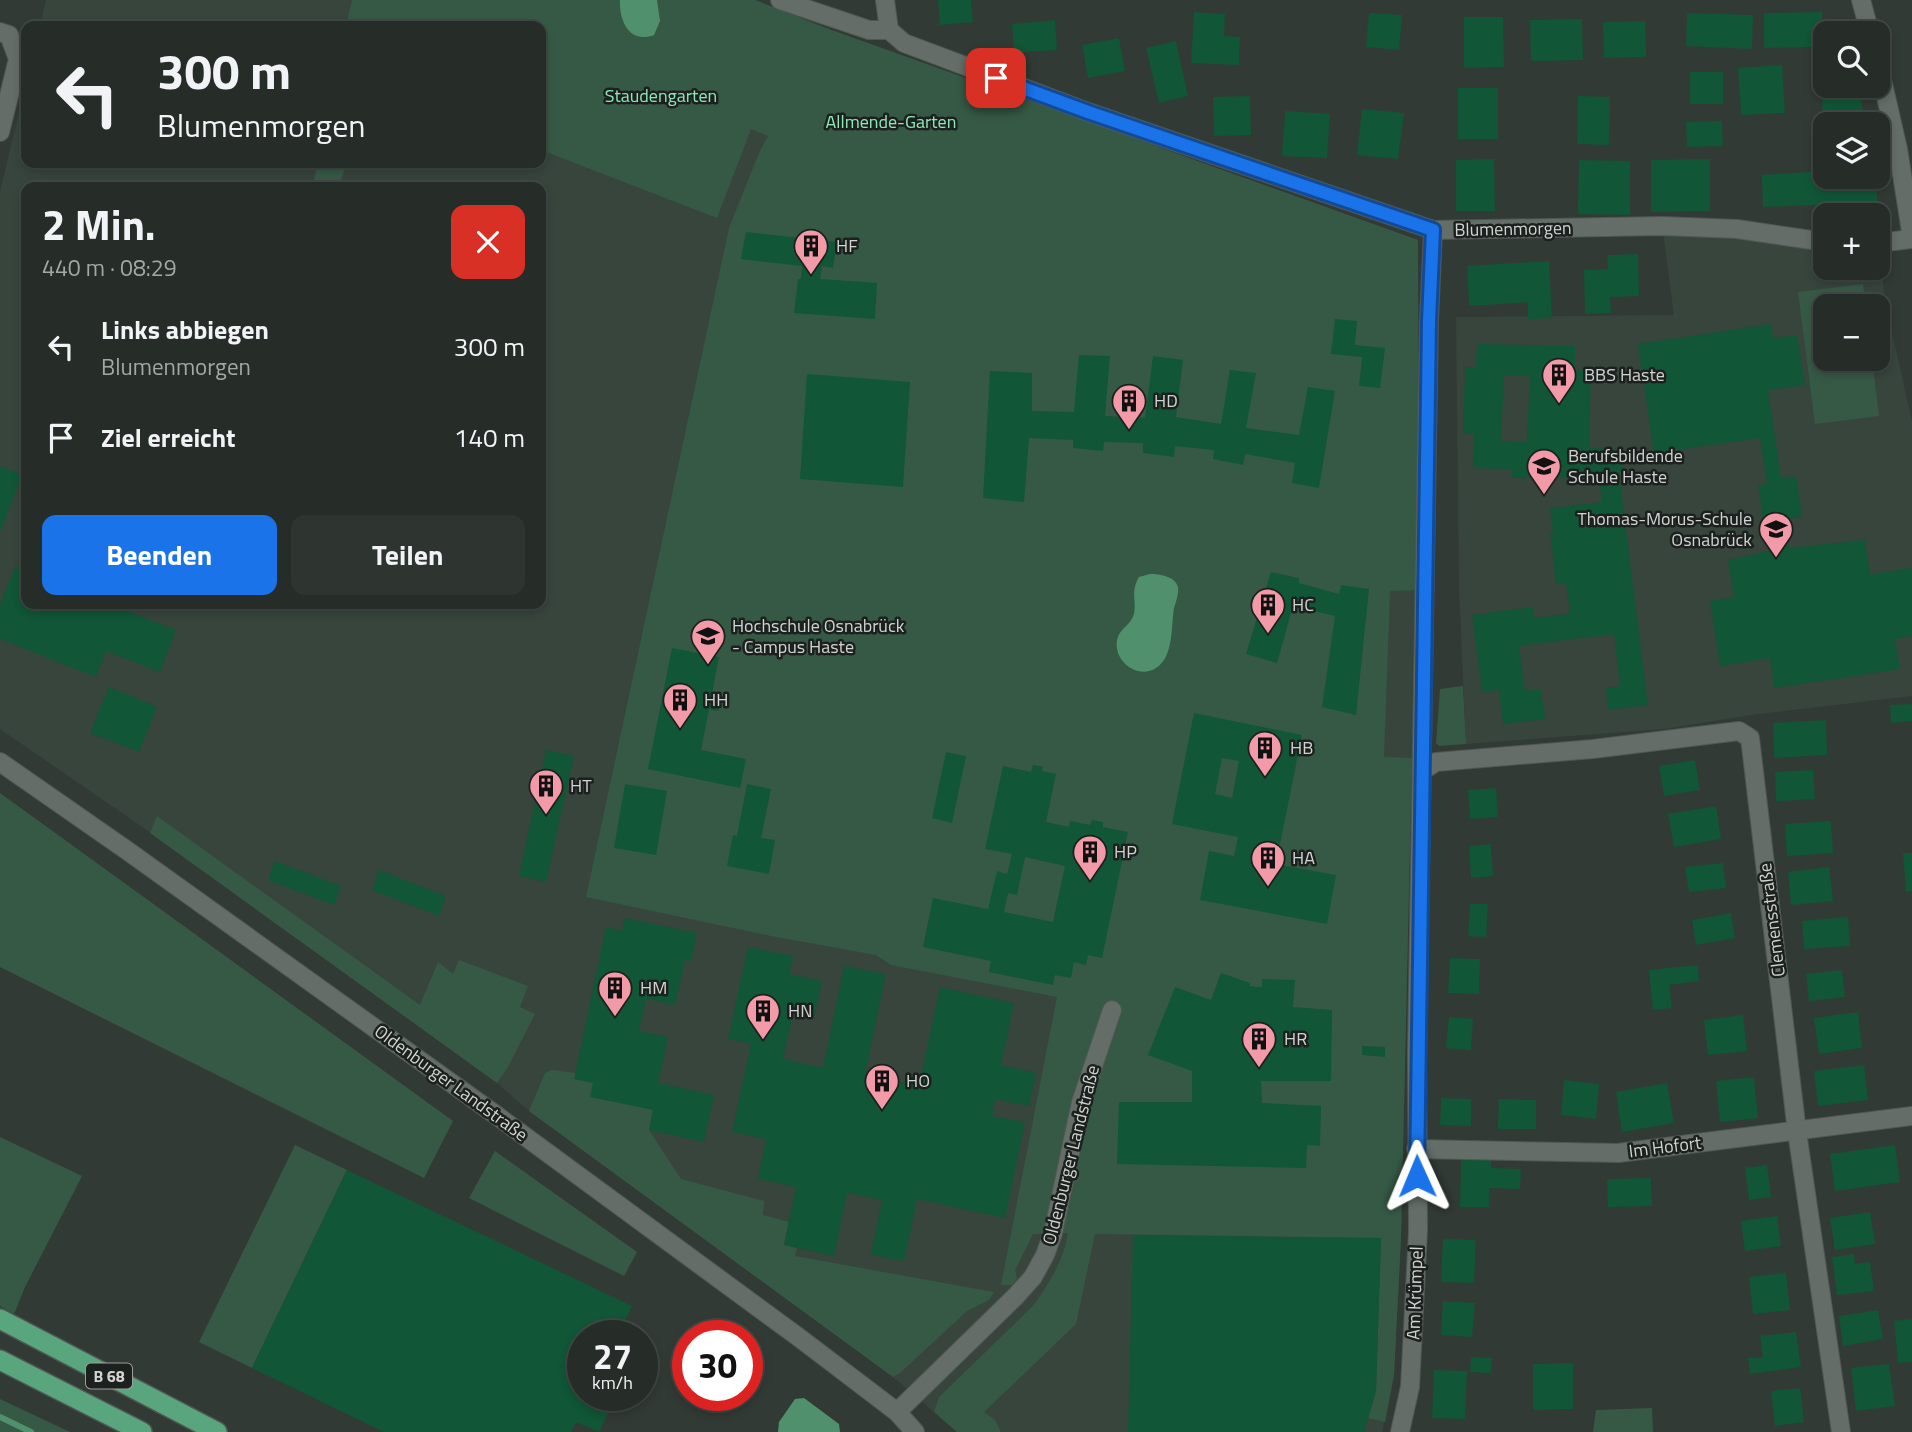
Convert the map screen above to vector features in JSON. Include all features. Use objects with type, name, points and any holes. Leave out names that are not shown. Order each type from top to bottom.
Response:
[{"type":"highway","name":"B 68","points":[[0,1319],[217,1432]]},
{"type":"highway","name":"B 68","points":[[0,1360],[142,1432]]},
{"type":"street","name":"Blumenmorgen","points":[[780,0],[869,30],[889,30],[904,43],[1088,112],[1433,230],[1662,226],[1737,229],[1813,240]]},
{"type":"street","points":[[885,0],[889,30]]},
{"type":"street","points":[[1861,0],[1867,21]]},
{"type":"street","points":[[0,32],[9,35],[18,59],[0,132]]},
{"type":"street","points":[[1886,98],[1898,149],[1912,238],[1890,241]]},
{"type":"street","name":"Am Krümpel","points":[[1400,1432],[1410,1387],[1418,1231],[1416,1149],[1429,321],[1433,230]]},
{"type":"street","name":"Clemensstraße","points":[[1422,771],[1436,762],[1594,749],[1739,731],[1749,738],[1797,1132],[1841,1432]]},
{"type":"street","name":"Oldenburger Landstraße","points":[[0,762],[496,1115],[897,1412],[915,1432]]},
{"type":"street","name":"Oldenburger Landstraße","points":[[897,1412],[1015,1297],[1032,1277],[1045,1255],[1053,1233],[1081,1102],[1111,1010]]},
{"type":"street","name":"Im Hofort","points":[[1416,1149],[1618,1153],[1912,1116]]},
{"type":"shaded area","name":"Hochschule Osnabrück - Campus Haste","points":[[46,0],[755,0],[826,28],[1418,240],[1419,590],[1412,758],[1401,1238],[1394,1375],[1382,1432],[957,1432],[893,1377],[529,1111],[497,1083],[180,853],[0,729],[0,192],[21,103],[21,168],[546,168],[546,21],[41,21]]},
{"type":"shaded area","points":[[620,0],[657,0],[660,21],[654,35],[646,37],[632,34],[624,23]]},
{"type":"shaded area","name":"Thomas-Morus-Schule Osnabrück","points":[[1662,226],[1813,241],[1813,280],[1883,280],[1884,294],[1813,294],[1813,371],[1890,371],[1890,324],[1912,421],[1912,696],[1751,715],[1664,729],[1466,744],[1459,588],[1456,317],[1674,315]]},
{"type":"shaded area","points":[[1150,574],[1170,578],[1176,583],[1178,592],[1166,657],[1156,668],[1142,672],[1123,661],[1117,648],[1117,640],[1134,614],[1134,592],[1139,577]]},
{"type":"shaded area","points":[[804,1398],[839,1424],[840,1432],[778,1432],[779,1422],[795,1399]]},
{"type":"green space","points":[[352,0],[755,0],[826,28],[1418,240],[1419,590],[1390,591],[1384,757],[1412,758],[1401,1238],[1394,1375],[1385,1422],[1368,1418],[1376,1391],[1381,1238],[1095,1234],[1076,1324],[984,1412],[995,1420],[1001,1432],[957,1432],[934,1412],[939,1397],[1032,1307],[1054,1272],[1066,1243],[1068,1233],[1033,1234],[1015,1270],[1017,1279],[1012,1285],[1001,1285],[1057,997],[891,965],[876,955],[586,897],[729,228],[768,136],[751,129],[717,218],[546,152],[546,21],[347,21]]},
{"type":"green space","points":[[317,168],[345,168],[340,182],[313,182]]},
{"type":"green space","points":[[1863,284],[1864,294],[1813,294],[1813,371],[1873,371],[1879,416],[1815,424],[1798,292]]},
{"type":"green space","points":[[1463,686],[1466,744],[1439,746],[1436,743],[1440,689]]},
{"type":"green space","points":[[0,793],[453,1121],[424,1178],[0,967]]},
{"type":"green space","points":[[157,816],[420,1005],[438,962],[453,974],[459,960],[528,986],[520,1007],[535,1014],[497,1083],[150,833]]},
{"type":"green space","points":[[552,1070],[576,1073],[653,1110],[649,1130],[681,1179],[764,1201],[763,1215],[789,1222],[784,1245],[797,1248],[795,1256],[994,1292],[989,1300],[967,1311],[893,1377],[529,1111],[545,1073]]},
{"type":"green space","points":[[0,1137],[82,1176],[14,1314],[0,1306]]},
{"type":"green space","points":[[295,1145],[347,1170],[252,1368],[199,1342]]},
{"type":"green space","points":[[495,1151],[637,1252],[624,1276],[469,1198]]},
{"type":"green space","points":[[0,1399],[70,1432],[0,1432]]},
{"type":"green space","points":[[1652,1408],[1653,1432],[1593,1432],[1596,1410]]},
{"type":"building","points":[[938,0],[971,0],[973,22],[940,25]]},
{"type":"building","points":[[1194,12],[1225,14],[1224,36],[1240,37],[1239,65],[1191,63]]},
{"type":"building","points":[[1822,12],[1822,21],[1813,21],[1813,47],[1764,48],[1764,13]]},
{"type":"building","points":[[1369,13],[1402,15],[1399,50],[1366,47]]},
{"type":"building","points":[[1687,13],[1753,15],[1752,49],[1686,46]]},
{"type":"building","points":[[1464,17],[1503,17],[1504,67],[1464,68]]},
{"type":"building","points":[[1582,19],[1583,60],[1531,61],[1530,20]]},
{"type":"building","points":[[1055,20],[1057,50],[1014,53],[1012,24]]},
{"type":"building","points":[[1645,21],[1646,57],[1604,58],[1603,22]]},
{"type":"building","points":[[1119,38],[1125,71],[1088,78],[1082,45]]},
{"type":"building","points":[[1176,41],[1188,96],[1159,103],[1146,48]]},
{"type":"building","points":[[1782,65],[1785,113],[1741,115],[1738,68]]},
{"type":"building","points":[[1690,72],[1723,72],[1723,104],[1690,104]]},
{"type":"building","points":[[1458,88],[1498,88],[1498,139],[1458,139]]},
{"type":"building","points":[[1250,96],[1251,135],[1214,136],[1213,97]]},
{"type":"building","points":[[1578,96],[1610,97],[1609,145],[1577,144]]},
{"type":"building","points":[[1822,98],[1861,98],[1863,112],[1823,112]]},
{"type":"building","points":[[1362,109],[1404,113],[1398,159],[1357,155]]},
{"type":"building","points":[[1285,111],[1330,114],[1327,158],[1282,156]]},
{"type":"building","points":[[1722,121],[1723,146],[1687,147],[1686,122]]},
{"type":"building","points":[[1494,159],[1495,211],[1456,211],[1456,160]]},
{"type":"building","points":[[1710,159],[1710,211],[1651,212],[1651,160]]},
{"type":"building","points":[[1579,160],[1630,161],[1630,215],[1578,214]]},
{"type":"building","points":[[1813,172],[1813,189],[1876,189],[1878,202],[1763,207],[1762,175]]},
{"type":"building","name":"HF","points":[[746,232],[837,242],[833,268],[822,266],[820,279],[877,283],[875,319],[794,313],[802,266],[741,259]]},
{"type":"building","points":[[1638,254],[1639,296],[1610,297],[1611,313],[1585,314],[1584,270],[1608,269],[1607,255]]},
{"type":"building","points":[[1549,261],[1552,318],[1528,319],[1528,302],[1469,306],[1467,266]]},
{"type":"building","points":[[1335,319],[1357,321],[1355,345],[1385,348],[1380,388],[1359,386],[1362,357],[1331,354]]},
{"type":"building","points":[[1771,324],[1773,338],[1797,335],[1805,385],[1768,390],[1781,478],[1796,476],[1802,517],[1785,519],[1789,548],[1865,540],[1870,574],[1912,568],[1912,636],[1895,639],[1900,669],[1774,688],[1770,658],[1720,666],[1710,601],[1734,597],[1728,560],[1773,550],[1769,519],[1763,520],[1758,485],[1767,484],[1760,438],[1654,453],[1638,344]]},
{"type":"building","points":[[1477,344],[1575,346],[1575,369],[1591,369],[1589,448],[1616,449],[1623,468],[1619,474],[1648,705],[1608,710],[1606,688],[1620,686],[1614,634],[1519,646],[1525,691],[1541,689],[1545,719],[1503,724],[1499,690],[1482,692],[1472,615],[1533,607],[1534,618],[1570,614],[1566,583],[1556,584],[1550,508],[1602,502],[1599,477],[1512,478],[1512,469],[1473,468],[1474,433],[1463,433],[1465,367],[1476,368]],"holes":[[[1504,375],[1530,376],[1527,442],[1501,441]]]},
{"type":"building","name":"HD","points":[[1079,355],[1110,356],[1105,416],[1145,418],[1153,356],[1183,360],[1176,417],[1221,424],[1230,370],[1256,373],[1246,428],[1299,435],[1308,387],[1335,391],[1319,488],[1292,483],[1295,463],[1245,454],[1243,465],[1213,459],[1214,450],[1175,446],[1174,457],[1143,453],[1143,443],[1104,442],[1103,451],[1073,448],[1073,440],[1029,438],[1024,502],[983,498],[990,371],[1032,373],[1032,411],[1074,412]]},
{"type":"building","points":[[807,374],[910,382],[903,487],[800,479]]},
{"type":"building","points":[[0,466],[21,475],[21,478],[0,532]]},
{"type":"building","points":[[15,567],[21,569],[21,609],[122,609],[176,630],[160,672],[106,651],[96,677],[0,639],[0,605]]},
{"type":"building","name":"HC","points":[[1271,572],[1299,578],[1299,583],[1339,594],[1341,585],[1369,589],[1356,715],[1322,707],[1335,616],[1293,606],[1277,663],[1246,654]]},
{"type":"building","name":"HH","points":[[672,648],[719,657],[712,693],[721,695],[718,711],[709,709],[701,750],[746,759],[740,788],[648,769]]},
{"type":"building","points":[[109,687],[157,707],[139,752],[90,733]]},
{"type":"building","points":[[1912,704],[1912,721],[1891,723],[1890,705]]},
{"type":"building","name":"HB","points":[[1194,713],[1302,735],[1280,844],[1268,841],[1264,862],[1336,875],[1327,924],[1200,900],[1209,851],[1234,856],[1238,837],[1172,824]],"holes":[[[1222,758],[1239,761],[1232,798],[1215,794]]]},
{"type":"building","points":[[1826,720],[1827,755],[1774,758],[1773,723]]},
{"type":"building","name":"HT","points":[[546,750],[574,756],[546,882],[519,876]]},
{"type":"building","points":[[946,752],[966,756],[952,823],[932,818]]},
{"type":"building","points":[[1695,760],[1700,790],[1664,796],[1659,766]]},
{"type":"building","name":"HP","points":[[1033,765],[1043,767],[1042,771],[1056,774],[1046,822],[1069,827],[1070,821],[1090,825],[1092,820],[1103,822],[1103,827],[1128,832],[1102,958],[1088,955],[1086,965],[1074,962],[1071,978],[1055,975],[1053,985],[989,972],[991,961],[923,947],[933,898],[988,909],[997,871],[1007,874],[1012,854],[985,849],[1003,766],[1031,772]],"holes":[[[1025,857],[1065,866],[1053,922],[1004,912],[1008,893],[1017,895]]]},
{"type":"building","points":[[1813,770],[1815,799],[1776,801],[1775,772]]},
{"type":"building","points":[[625,784],[667,791],[656,855],[614,848]]},
{"type":"building","points":[[747,784],[771,789],[761,838],[775,840],[769,874],[727,866],[733,835],[737,836]]},
{"type":"building","points":[[1496,788],[1498,817],[1470,819],[1468,790]]},
{"type":"building","points":[[1716,806],[1721,839],[1674,847],[1668,814]]},
{"type":"building","points":[[1831,821],[1833,853],[1787,856],[1785,824]]},
{"type":"building","points":[[1491,844],[1493,876],[1471,878],[1469,846]]},
{"type":"building","points":[[1903,853],[1912,853],[1912,891],[1906,892]]},
{"type":"building","points":[[275,861],[341,886],[334,905],[268,880]]},
{"type":"building","points":[[1723,863],[1726,888],[1689,892],[1685,867]]},
{"type":"building","points":[[1829,867],[1833,901],[1791,905],[1788,872]]},
{"type":"building","points":[[379,870],[446,896],[439,916],[372,890]]},
{"type":"building","points":[[1470,904],[1488,904],[1486,937],[1468,936]]},
{"type":"building","points":[[1731,913],[1735,938],[1696,945],[1692,920]]},
{"type":"building","points":[[1848,917],[1850,946],[1804,949],[1802,921]]},
{"type":"building","name":"HM","points":[[625,918],[697,933],[691,961],[685,960],[675,1005],[646,999],[639,1031],[668,1037],[658,1083],[714,1095],[704,1142],[649,1130],[653,1110],[590,1097],[593,1083],[574,1079],[606,927],[622,931]]},
{"type":"building","name":"HO","points":[[748,947],[793,956],[789,974],[822,981],[814,1018],[793,1013],[783,1059],[823,1068],[844,966],[886,974],[865,1074],[919,1086],[940,987],[1014,1003],[1001,1065],[1036,1073],[1029,1106],[995,1099],[992,1116],[1025,1122],[1005,1218],[917,1199],[904,1261],[871,1255],[882,1200],[847,1193],[834,1256],[784,1245],[796,1187],[758,1179],[766,1139],[732,1132],[751,1044],[728,1039]]},
{"type":"building","points":[[1450,958],[1480,959],[1479,994],[1448,993]]},
{"type":"building","points":[[1698,965],[1699,981],[1669,985],[1672,1008],[1653,1010],[1649,970]]},
{"type":"building","points":[[1842,970],[1845,997],[1809,1001],[1806,974]]},
{"type":"building","name":"HR","points":[[1221,973],[1257,987],[1262,987],[1262,979],[1295,980],[1293,1007],[1332,1010],[1331,1081],[1261,1081],[1262,1103],[1321,1106],[1320,1146],[1307,1145],[1306,1168],[1117,1164],[1119,1102],[1192,1102],[1192,1071],[1148,1055],[1175,987],[1211,1000]]},
{"type":"building","points":[[1858,1012],[1862,1048],[1819,1054],[1814,1018]]},
{"type":"building","points":[[1743,1015],[1747,1051],[1708,1055],[1704,1020]]},
{"type":"building","points":[[1449,1017],[1473,1019],[1471,1050],[1446,1048]]},
{"type":"building","points":[[1362,1046],[1385,1047],[1385,1057],[1362,1055]]},
{"type":"building","points":[[1864,1065],[1868,1100],[1818,1106],[1814,1071]]},
{"type":"building","points":[[1754,1077],[1758,1118],[1720,1122],[1716,1081]]},
{"type":"building","points":[[1564,1080],[1599,1084],[1596,1119],[1561,1115]]},
{"type":"building","points":[[1667,1083],[1674,1123],[1622,1132],[1616,1092]]},
{"type":"building","points":[[1441,1098],[1471,1099],[1471,1126],[1440,1125]]},
{"type":"building","points":[[1499,1099],[1536,1100],[1536,1129],[1498,1129]]},
{"type":"building","points":[[1895,1145],[1900,1182],[1835,1191],[1830,1154]]},
{"type":"building","points":[[1461,1160],[1491,1160],[1491,1168],[1521,1169],[1520,1189],[1489,1188],[1489,1207],[1460,1207]]},
{"type":"building","points":[[1767,1165],[1771,1197],[1749,1200],[1745,1168]]},
{"type":"building","points":[[347,1170],[632,1306],[625,1320],[567,1320],[567,1411],[609,1411],[599,1432],[576,1422],[571,1432],[384,1432],[252,1368]]},
{"type":"building","points":[[1651,1178],[1652,1206],[1608,1207],[1607,1179]]},
{"type":"building","points":[[1870,1212],[1875,1244],[1835,1250],[1830,1218]]},
{"type":"building","points":[[1777,1216],[1781,1246],[1745,1251],[1741,1221]]},
{"type":"building","points":[[1133,1235],[1381,1238],[1376,1391],[1364,1432],[1128,1432]]},
{"type":"building","points":[[1443,1239],[1476,1240],[1474,1283],[1441,1282]]},
{"type":"building","points":[[1854,1254],[1855,1264],[1870,1262],[1874,1291],[1837,1295],[1832,1257]]},
{"type":"building","points":[[1786,1273],[1790,1310],[1753,1314],[1749,1277]]},
{"type":"building","points":[[1443,1301],[1475,1303],[1472,1337],[1441,1335]]},
{"type":"building","points":[[1878,1310],[1883,1339],[1843,1346],[1839,1316]]},
{"type":"building","points":[[1912,1319],[1912,1362],[1898,1363],[1894,1321]]},
{"type":"building","points":[[1796,1332],[1801,1367],[1750,1374],[1748,1358],[1763,1357],[1760,1336]]},
{"type":"building","points":[[1471,1357],[1492,1358],[1491,1373],[1470,1372]]},
{"type":"building","points":[[1573,1363],[1573,1409],[1533,1410],[1533,1364]]},
{"type":"building","points":[[1889,1364],[1895,1406],[1856,1411],[1851,1368]]},
{"type":"building","points":[[1434,1370],[1467,1371],[1465,1419],[1432,1418]]},
{"type":"building","points":[[1800,1388],[1804,1422],[1775,1426],[1771,1391]]},
{"type":"waterway","points":[[0,1417],[31,1432]]},
{"type":"place","name":"HF","points":[[811,276]]},
{"type":"place","name":"BBS Haste","points":[[1559,405]]},
{"type":"place","name":"HD","points":[[1129,431]]},
{"type":"place","name":"Berufsbildende Schule Haste","points":[[1544,496]]},
{"type":"place","name":"Thomas-Morus-Schule Osnabrück","points":[[1776,559]]},
{"type":"place","name":"HC","points":[[1268,635]]},
{"type":"place","name":"Hochschule Osnabrück - Campus Haste","points":[[708,666]]},
{"type":"place","name":"HH","points":[[680,730]]},
{"type":"place","name":"HB","points":[[1265,778]]},
{"type":"place","name":"HT","points":[[546,816]]},
{"type":"place","name":"HP","points":[[1090,882]]},
{"type":"place","name":"HA","points":[[1268,888]]},
{"type":"place","name":"HM","points":[[615,1018]]},
{"type":"place","name":"HN","points":[[763,1041]]},
{"type":"place","name":"HR","points":[[1259,1069]]},
{"type":"place","name":"HO","points":[[882,1111]]},
{"type":"route","points":[[996,78],[1433,230],[1429,321],[1417,1176]]},
{"type":"park label","name":"Staudengarten","points":[[661,96]]},
{"type":"park label","name":"Allmende-Garten","points":[[891,122]]}]
